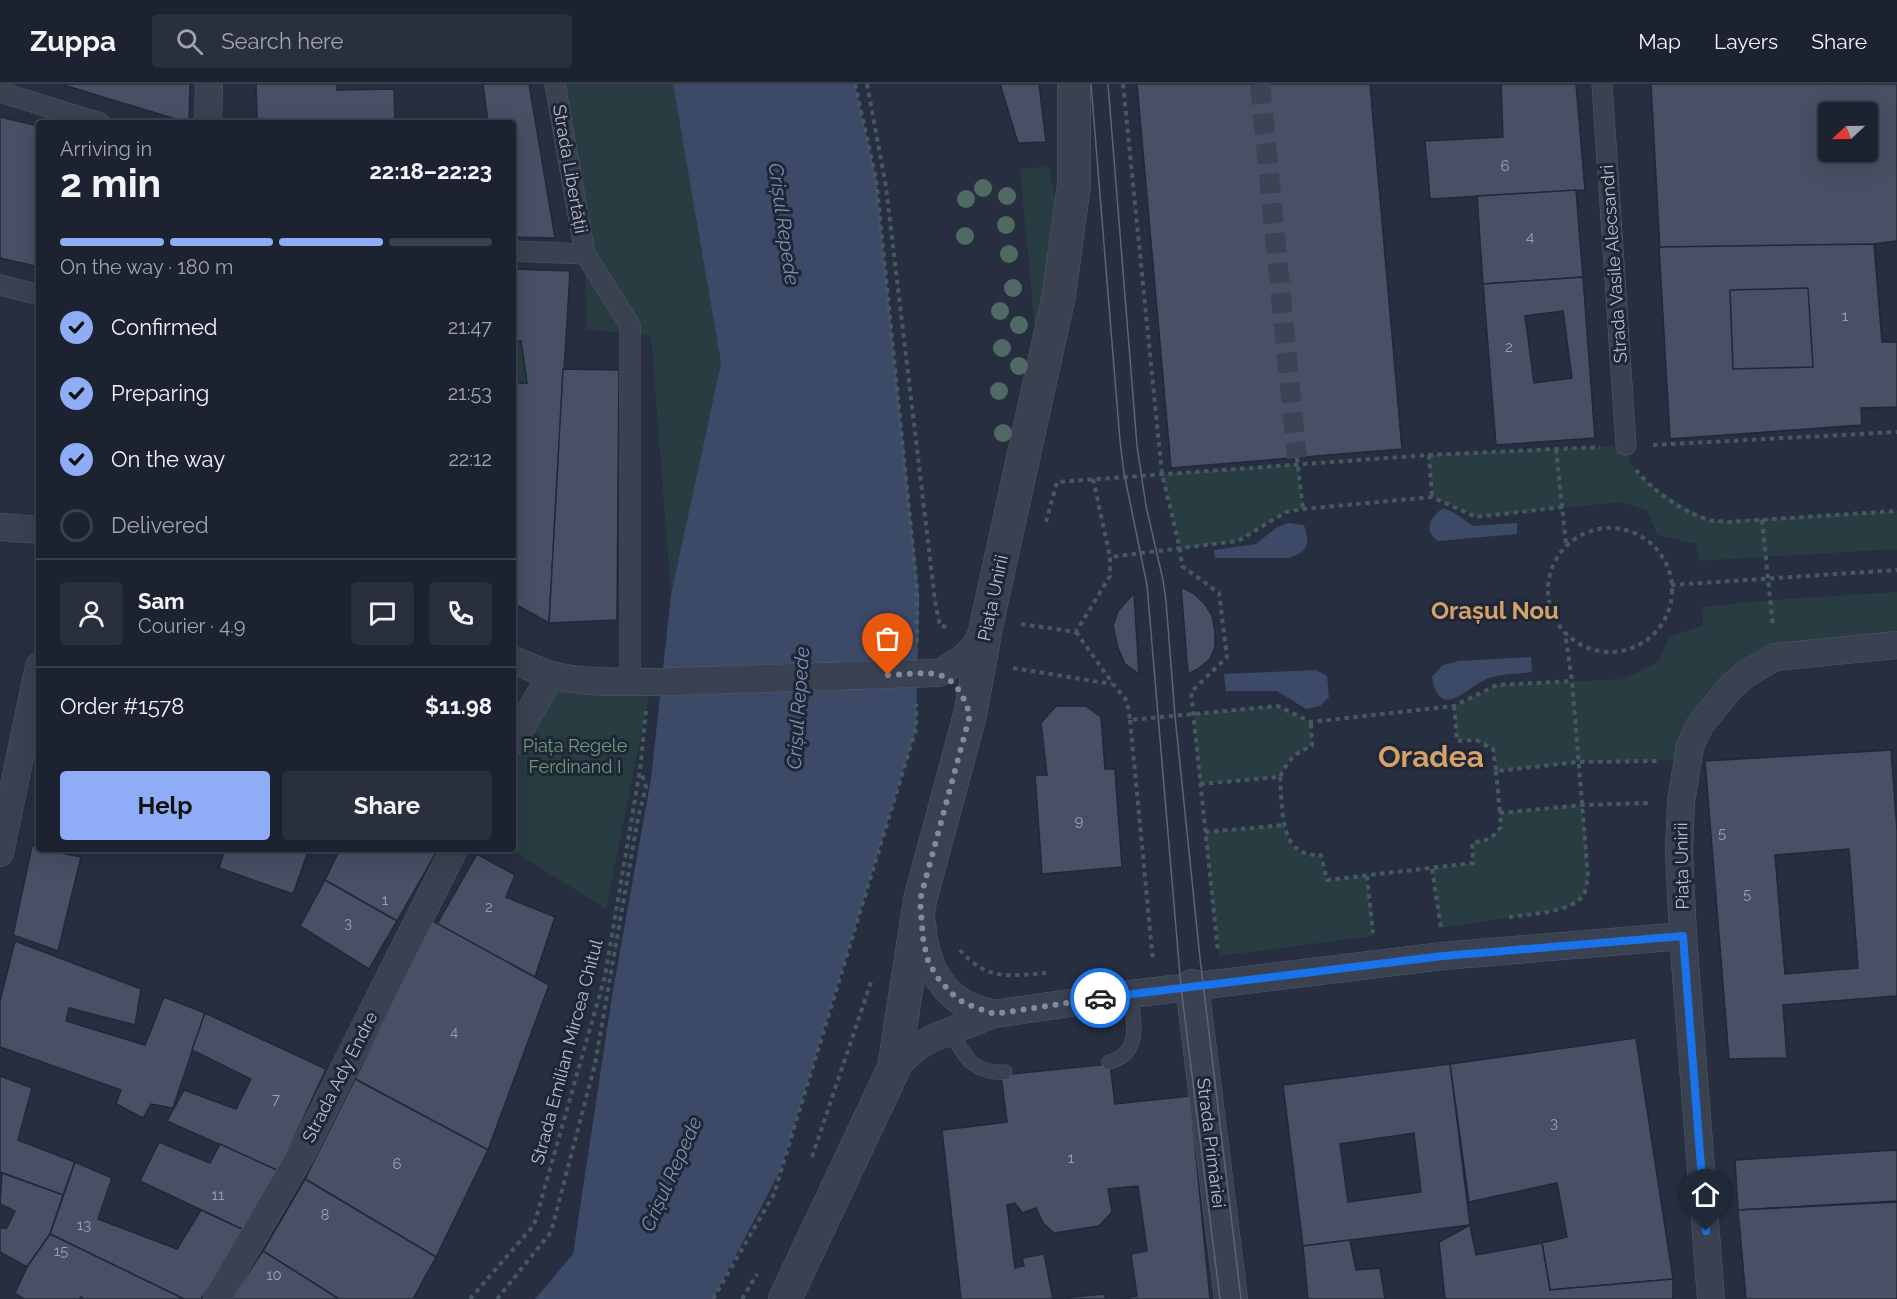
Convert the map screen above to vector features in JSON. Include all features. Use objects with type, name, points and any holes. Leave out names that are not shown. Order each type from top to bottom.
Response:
[{"type":"street","points":[[208,120],[209,84]]},
{"type":"street","name":"Strada Libertății","points":[[555,84],[585,254]]},
{"type":"street","name":"Piața Unirii","points":[[894,1068],[920,900],[970,715],[987,622],[1059,296],[1074,184],[1074,84]]},
{"type":"street","name":"Strada Vasile Alecsandri","points":[[1602,84],[1626,445]]},
{"type":"street","points":[[0,92],[89,120]]},
{"type":"street","points":[[516,251],[585,254],[630,325],[647,682]]},
{"type":"street","points":[[0,285],[36,294]]},
{"type":"street","points":[[0,527],[36,530]]},
{"type":"street","points":[[516,661],[550,675],[577,680],[647,682],[937,673],[963,658],[975,647],[987,622]]},
{"type":"street","name":"Piața Unirii","points":[[894,1068],[914,1049],[950,1031],[994,1014],[1131,994],[1443,956],[1683,936],[1679,852],[1681,801],[1690,746],[1700,725],[1718,702],[1746,674],[1775,657],[1897,645]]},
{"type":"street","points":[[937,673],[955,684],[970,715]]},
{"type":"street","points":[[516,736],[550,675]]},
{"type":"street","points":[[0,853],[36,680]]},
{"type":"street","name":"Strada Ady Endre","points":[[217,1299],[301,1155],[452,852]]},
{"type":"street","name":"Piața Unirii","points":[[920,900],[927,958],[936,976],[951,993],[964,1003],[994,1014]]},
{"type":"street","points":[[1683,936],[1711,1299]]},
{"type":"street","name":"Strada Primăriei","points":[[1207,985],[1231,1299]]},
{"type":"street","points":[[785,1299],[894,1068]]},
{"type":"lane","points":[[1109,1062],[1122,1057],[1132,1044],[1131,994]]},
{"type":"lane","points":[[950,1031],[969,1062],[986,1071],[1005,1072]]},
{"type":"path","points":[[867,84],[886,187],[935,601]]},
{"type":"path","points":[[1123,84],[1162,474],[1182,566],[1219,593],[1227,657],[1191,692],[1205,832],[1207,985]]},
{"type":"path","points":[[1897,432],[1672,445],[1626,445],[1631,464],[1642,478],[1677,504],[1711,521],[1728,522],[1897,511]]},
{"type":"path","points":[[1045,526],[1057,482],[1429,455],[1598,447]]},
{"type":"path","points":[[1556,449],[1566,545]]},
{"type":"path","points":[[1429,455],[1432,497]]},
{"type":"path","points":[[1297,458],[1303,509]]},
{"type":"path","points":[[1076,632],[1110,576],[1110,557],[1093,479]]},
{"type":"path","points":[[1110,557],[1238,541],[1286,512],[1303,509],[1432,497],[1476,517],[1563,507]]},
{"type":"path","points":[[1762,520],[1775,657]]},
{"type":"path","points":[[1610,528],[1631,531],[1649,542],[1663,558],[1671,578],[1671,585],[1671,598],[1665,619],[1653,634],[1638,645],[1618,651],[1599,651],[1581,644],[1565,632],[1554,616],[1548,598],[1549,576],[1557,557],[1566,545],[1590,531],[1610,528]]},
{"type":"path","points":[[1671,585],[1897,570]]},
{"type":"path","points":[[1022,613],[1019,624],[1076,632],[1128,701],[1153,963],[1162,962]]},
{"type":"path","points":[[1508,917],[1563,909],[1576,902],[1584,893],[1588,877],[1572,681],[1565,632]]},
{"type":"path","points":[[1006,667],[1113,684]]},
{"type":"path","points":[[1130,720],[1278,706],[1311,722],[1454,706],[1497,685],[1572,681]]},
{"type":"path","name":"Strada Emilian Mircea Chitul","points":[[470,1299],[534,1225],[605,976],[640,770],[647,682]]},
{"type":"path","points":[[1311,722],[1312,746],[1288,760],[1280,777],[1288,839],[1297,850],[1308,856],[1321,855],[1327,880],[1432,869],[1473,863],[1472,843],[1490,839],[1501,827],[1493,749],[1476,740],[1457,741],[1454,706]]},
{"type":"path","points":[[1496,771],[1578,762],[1687,760]]},
{"type":"path","points":[[497,1299],[551,1232],[595,1064],[638,818],[646,787],[640,770]]},
{"type":"path","points":[[1200,784],[1280,777]]},
{"type":"path","points":[[1500,813],[1582,805],[1681,801]]},
{"type":"path","points":[[1205,832],[1285,825]]},
{"type":"path","points":[[1432,869],[1443,956]]},
{"type":"path","points":[[1363,937],[1374,936],[1367,876]]},
{"type":"path","points":[[1430,929],[1452,926]]},
{"type":"path","points":[[957,946],[969,960],[984,971],[1004,977],[1050,972]]},
{"type":"path","points":[[810,1164],[872,979]]},
{"type":"path","points":[[742,1299],[760,1268]]},
{"type":"green space","points":[[555,84],[673,84],[721,363],[671,595],[651,336],[586,329],[585,254]]},
{"type":"green space","points":[[1049,167],[1065,251],[1040,385],[1020,168]]},
{"type":"green space","points":[[516,341],[521,341],[527,383],[516,383]]},
{"type":"green space","points":[[1626,445],[1631,464],[1642,478],[1665,495],[1711,521],[1897,511],[1897,549],[1699,561],[1696,544],[1657,535],[1647,510],[1620,502],[1476,517],[1432,497],[1429,455]]},
{"type":"green space","points":[[1298,464],[1303,509],[1286,512],[1238,541],[1180,549],[1162,474]]},
{"type":"green space","points":[[1897,592],[1897,645],[1763,664],[1687,760],[1578,762],[1496,771],[1493,749],[1476,740],[1457,741],[1454,706],[1497,685],[1624,679],[1658,662],[1669,637],[1703,625],[1702,607]]},
{"type":"green space","name":"Piața Regele Ferdinand I","points":[[551,675],[652,681],[606,909],[515,852],[516,736]]},
{"type":"green space","points":[[1278,706],[1311,722],[1312,746],[1292,758],[1280,777],[1200,784],[1193,714]]},
{"type":"green space","points":[[1582,805],[1588,873],[1585,891],[1579,900],[1563,909],[1441,928],[1432,869],[1473,863],[1472,843],[1490,839],[1501,827],[1500,813]]},
{"type":"green space","points":[[1285,825],[1289,839],[1296,849],[1306,854],[1321,855],[1327,880],[1367,876],[1374,936],[1219,956],[1205,832]]},
{"type":"water","name":"Crișul Repede","points":[[673,84],[855,84],[876,178],[919,598],[916,729],[781,1169],[713,1299],[535,1299],[573,1254],[613,990],[651,779],[671,595],[721,363]]},
{"type":"water","points":[[1443,508],[1473,526],[1517,523],[1517,534],[1438,541],[1433,537],[1429,528],[1432,519]]},
{"type":"water","points":[[1288,523],[1304,525],[1307,542],[1301,553],[1289,558],[1215,558],[1214,550],[1256,544],[1277,527]]},
{"type":"water","points":[[1531,657],[1532,672],[1489,678],[1448,700],[1441,698],[1436,691],[1432,677],[1443,665],[1459,661]]},
{"type":"water","points":[[1316,670],[1327,676],[1329,697],[1320,706],[1306,709],[1277,691],[1226,691],[1224,674]]},
{"type":"building","points":[[61,84],[190,84],[189,120],[179,120]]},
{"type":"building","points":[[256,84],[337,84],[337,90],[394,89],[395,120],[257,120]]},
{"type":"building","points":[[483,84],[529,84],[555,238],[516,237],[516,120],[488,120]]},
{"type":"building","points":[[1000,84],[1039,84],[1046,142],[1018,143]]},
{"type":"building","points":[[1137,84],[1370,84],[1402,449],[1171,468]]},
{"type":"building","points":[[1501,84],[1576,84],[1585,190],[1430,199],[1425,141],[1503,137]]},
{"type":"building","points":[[1651,84],[1897,84],[1897,241],[1874,244],[1882,342],[1897,342],[1897,407],[1861,408],[1862,425],[1670,439]]},
{"type":"building","points":[[0,117],[36,125],[36,266],[0,258]]},
{"type":"building","points":[[1576,190],[1583,277],[1483,284],[1477,196]]},
{"type":"building","points":[[1874,244],[1882,342],[1897,342],[1897,407],[1861,408],[1862,425],[1670,439],[1659,247]],"holes":[[[1808,288],[1813,367],[1733,369],[1730,290]]]},
{"type":"building","points":[[516,269],[570,271],[549,623],[516,605],[516,383],[527,383],[521,341],[516,341]]},
{"type":"building","points":[[1583,277],[1595,438],[1496,445],[1483,284]],"holes":[[[1563,311],[1572,378],[1534,383],[1525,316]]]},
{"type":"building","points":[[563,369],[619,370],[617,620],[549,623]]},
{"type":"building","points":[[1181,587],[1193,593],[1204,603],[1212,615],[1215,631],[1215,647],[1210,659],[1188,674]]},
{"type":"building","points":[[1134,593],[1139,674],[1125,664],[1118,648],[1113,626],[1118,611]]},
{"type":"building","points":[[1056,706],[1086,706],[1101,717],[1105,769],[1115,769],[1122,867],[1042,874],[1035,775],[1047,775],[1041,723]]},
{"type":"building","points":[[1891,750],[1897,830],[1897,996],[1783,1005],[1787,1058],[1729,1059],[1705,761]],"holes":[[[1849,849],[1858,968],[1785,974],[1775,855]]]},
{"type":"building","points":[[32,846],[36,847],[36,852],[55,852],[81,857],[58,951],[13,935]]},
{"type":"building","points":[[224,852],[308,852],[293,894],[219,868]]},
{"type":"building","points":[[339,852],[436,852],[397,921],[325,880]]},
{"type":"building","points":[[477,854],[515,875],[506,897],[555,917],[535,977],[437,924]]},
{"type":"building","points":[[325,880],[397,921],[369,969],[300,926]]},
{"type":"building","points":[[431,920],[549,985],[488,1150],[355,1079]]},
{"type":"building","points":[[15,941],[141,989],[135,1025],[69,1008],[66,1021],[145,1045],[164,997],[205,1013],[173,1108],[151,1104],[143,1118],[116,1104],[121,1090],[0,1047],[0,1001]]},
{"type":"building","points":[[205,1013],[326,1069],[279,1171],[167,1121],[184,1090],[236,1109],[251,1079],[192,1050]]},
{"type":"building","points":[[1636,1038],[1673,1279],[1550,1290],[1542,1243],[1567,1237],[1557,1183],[1469,1202],[1450,1064]]},
{"type":"building","points":[[1110,1064],[1115,1104],[1190,1096],[1210,1299],[1120,1299],[1137,1296],[1131,1254],[1147,1251],[1138,1186],[1108,1189],[1112,1212],[1099,1226],[1054,1233],[1043,1223],[1036,1208],[1022,1213],[1015,1203],[1007,1205],[1015,1268],[1024,1266],[1022,1258],[1044,1254],[1053,1299],[961,1299],[942,1130],[1007,1122],[1001,1075]]},
{"type":"building","points":[[1450,1064],[1470,1225],[1303,1246],[1283,1085]],"holes":[[[1414,1133],[1421,1192],[1348,1202],[1340,1144]]]},
{"type":"building","points":[[0,1076],[32,1088],[18,1140],[75,1162],[63,1195],[0,1172]]},
{"type":"building","points":[[355,1079],[488,1150],[436,1257],[305,1179]]},
{"type":"building","points":[[159,1142],[210,1163],[220,1144],[279,1171],[246,1231],[140,1181]]},
{"type":"building","points":[[1897,1150],[1897,1201],[1738,1210],[1735,1160]]},
{"type":"building","points":[[75,1162],[112,1178],[98,1219],[177,1249],[201,1210],[246,1231],[201,1299],[184,1299],[50,1234]]},
{"type":"building","points":[[2,1173],[63,1195],[50,1234],[27,1267],[0,1252],[0,1227],[6,1229],[15,1211],[0,1204]]},
{"type":"building","points":[[305,1179],[436,1257],[413,1299],[339,1299],[263,1251]]},
{"type":"building","points":[[1897,1202],[1897,1299],[1746,1299],[1738,1210]]},
{"type":"building","points":[[1470,1225],[1476,1255],[1542,1243],[1550,1290],[1673,1279],[1673,1299],[1445,1299],[1439,1242]]},
{"type":"building","points":[[50,1234],[184,1299],[84,1299],[81,1297],[79,1299],[24,1299],[15,1293],[27,1267]]},
{"type":"building","points":[[1350,1240],[1356,1270],[1380,1268],[1385,1299],[1308,1299],[1303,1246]]},
{"type":"building","points":[[263,1251],[339,1299],[231,1299]]},
{"type":"building","points":[[1104,1294],[1106,1299],[1053,1299]]},
{"type":"tunnel","points":[[1260,84],[1297,458]]},
{"type":"tram line","points":[[1091,84],[1120,441],[1124,473],[1147,585],[1181,987],[1220,1299]]},
{"type":"tram line","points":[[1108,84],[1137,446],[1146,506],[1166,601],[1175,716],[1200,958],[1241,1299]]},
{"type":"way so far","points":[[888,675],[939,673],[955,684],[970,715],[920,900],[927,958],[936,976],[951,993],[964,1003],[994,1014],[1100,998]]},
{"type":"district","name":"Orașul Nou","points":[[1495,611]]},
{"type":"district","name":"Oradea","points":[[1431,757]]},
{"type":"route","points":[[1100,998],[1443,956],[1683,936],[1706,1231]]}]
